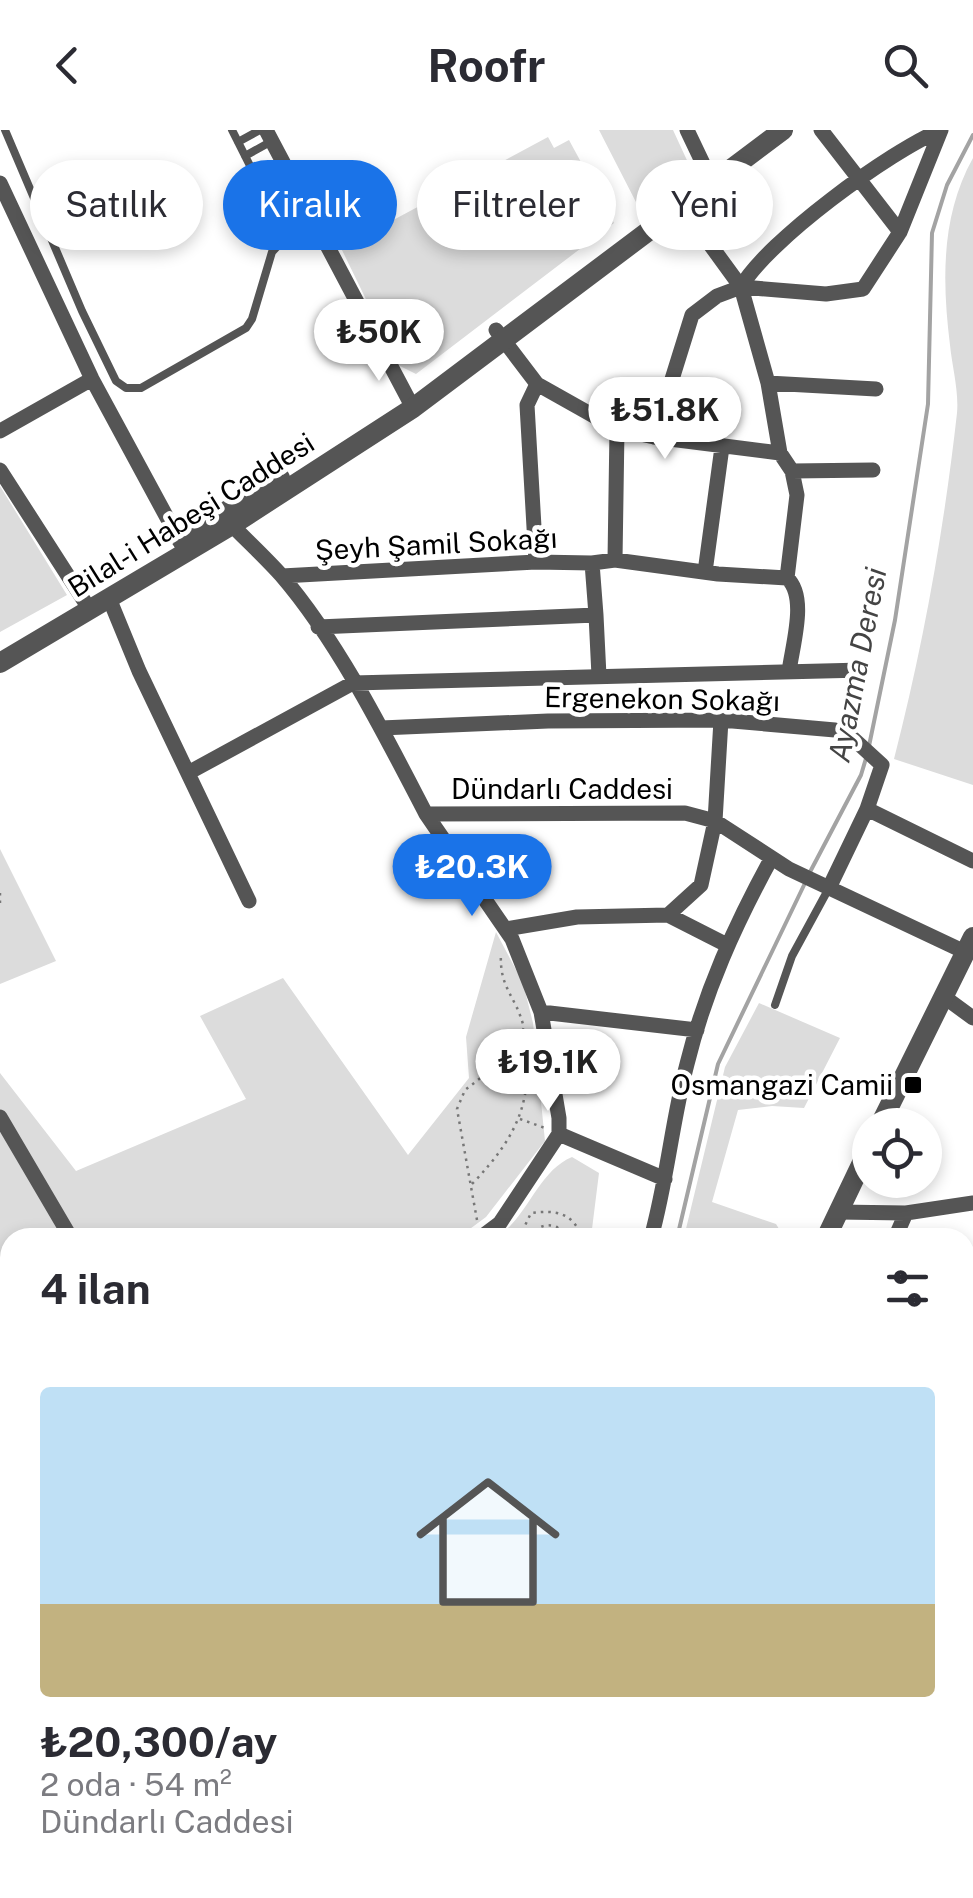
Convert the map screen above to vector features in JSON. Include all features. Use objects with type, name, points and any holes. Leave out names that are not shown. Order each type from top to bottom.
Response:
[{"type":"street","points":[[687,130],[702,160]]},
{"type":"street","name":"Bilal-i Habeşi Caddesi","points":[[724,160],[764,130]]},
{"type":"street","name":"Bilal-i Habeşi Caddesi","points":[[743,160],[783,130]]},
{"type":"street","points":[[821,130],[900,232]]},
{"type":"street","points":[[741,288],[762,257],[858,181],[914,142],[941,130]]},
{"type":"street","points":[[654,438],[692,315],[717,296],[741,288],[826,294],[863,289],[900,232],[941,130]]},
{"type":"street","points":[[266,134],[410,402]]},
{"type":"street","points":[[0,183],[92,379],[183,545]]},
{"type":"street","name":"Bilal-i Habeşi Caddesi","points":[[0,662],[410,402],[636,228]]},
{"type":"street","name":"Bilal-i Habeşi Caddesi","points":[[500,334],[636,238]]},
{"type":"street","points":[[714,250],[741,288],[768,383],[780,453],[792,472],[797,496],[787,578],[796,585],[798,598],[789,672]]},
{"type":"street","points":[[500,334],[537,384],[617,429],[654,438],[780,453]]},
{"type":"street","points":[[0,431],[92,379]]},
{"type":"street","points":[[768,383],[876,390]]},
{"type":"street","points":[[536,562],[526,405],[537,384]]},
{"type":"street","points":[[614,560],[617,429]]},
{"type":"street","points":[[705,572],[722,447]]},
{"type":"street","points":[[0,470],[87,605]]},
{"type":"street","points":[[792,472],[872,470]]},
{"type":"street","name":"Dündarlı Caddesi","points":[[227,520],[282,576],[318,627],[381,728],[426,814],[510,936],[541,1012],[559,1134]]},
{"type":"street","name":"Bilal-i Habeşi Caddesi","points":[[0,649],[109,598],[183,545]]},
{"type":"street","name":"Şeyh Şamil Sokağı","points":[[282,576],[614,560],[787,578]]},
{"type":"street","name":"Şeyh Şamil Sokağı","points":[[592,563],[599,676]]},
{"type":"street","points":[[109,598],[139,671],[249,901]]},
{"type":"street","points":[[318,627],[596,615]]},
{"type":"street","points":[[188,773],[353,683],[863,670]]},
{"type":"street","points":[[668,915],[701,884],[715,820],[721,720]]},
{"type":"street","name":"Ergenekon Sokağı","points":[[381,728],[548,721],[721,720],[847,733],[882,765],[867,809],[823,885]]},
{"type":"street","points":[[867,809],[973,861]]},
{"type":"street","name":"Dündarlı Caddesi","points":[[426,814],[685,813],[715,820],[771,859],[823,885],[969,944]]},
{"type":"street","points":[[653,1228],[697,1030],[727,945],[771,859]]},
{"type":"street","points":[[510,936],[578,917],[668,915],[727,945]]},
{"type":"street","points":[[888,1108],[969,944]]},
{"type":"street","points":[[943,996],[973,1018]]},
{"type":"street","points":[[541,1012],[697,1030]]},
{"type":"street","points":[[0,1117],[65,1228]]},
{"type":"street","points":[[493,1228],[559,1134],[664,1179]]},
{"type":"street","points":[[831,1228],[852,1183]]},
{"type":"street","points":[[838,1212],[906,1212],[973,1202]]},
{"type":"street","points":[[899,1228],[906,1212]]},
{"type":"lane","points":[[5,130],[99,346],[116,381],[131,390],[235,337],[252,319],[272,252],[286,236],[232,130]]},
{"type":"lane","points":[[245,156],[266,134]]},
{"type":"lane","points":[[238,142],[266,134]]},
{"type":"lane","points":[[775,1005],[823,885]]},
{"type":"path","points":[[0,893],[0,903]]},
{"type":"path","points":[[470,1185],[506,1144],[528,1088],[519,1008],[500,978],[500,954],[510,936]]},
{"type":"path","points":[[478,1228],[456,1109],[465,1090],[505,1058],[524,1028]]},
{"type":"path","points":[[518,1118],[559,1134]]},
{"type":"path","points":[[524,1228],[531,1213],[560,1213],[573,1220],[577,1228]]},
{"type":"path","points":[[540,1228],[556,1226],[560,1213]]},
{"type":"shaded area","points":[[599,130],[673,130],[687,160],[636,160],[636,202]]},
{"type":"shaded area","points":[[548,137],[554,148],[569,140],[580,160],[505,160]]},
{"type":"shaded area","points":[[973,158],[973,785],[894,759],[923,631],[952,457],[957,405],[947,321],[946,249],[955,202]]},
{"type":"shaded area","points":[[417,207],[417,250],[579,250],[416,374],[398,365],[342,250],[397,250],[397,218]]},
{"type":"shaded area","points":[[0,486],[67,595],[0,632]]},
{"type":"shaded area","points":[[0,849],[56,961],[0,984]]},
{"type":"shaded area","points":[[496,932],[523,983],[533,1023],[545,1141],[486,1217],[471,1228],[0,1228],[0,1073],[76,1171],[246,1099],[200,1016],[283,978],[408,1155],[469,1078],[466,1037]]},
{"type":"shaded area","points":[[759,1003],[840,1038],[804,1108],[738,1110],[712,1202],[778,1228],[686,1228],[725,1067]]},
{"type":"shaded area","points":[[572,1157],[599,1173],[592,1228],[508,1228],[550,1173]]},
{"type":"waterway","name":"Ayazma Deresi","points":[[869,746],[895,620],[928,404],[932,233],[947,185],[973,135]]},
{"type":"waterway","name":"Ayazma Deresi","points":[[810,872],[861,775],[867,755]]},
{"type":"waterway","name":"Ayazma Deresi","points":[[679,1228],[718,1064],[806,881]]},
{"type":"place","name":"Osmangazi Camii","points":[[913,1085]]}]
